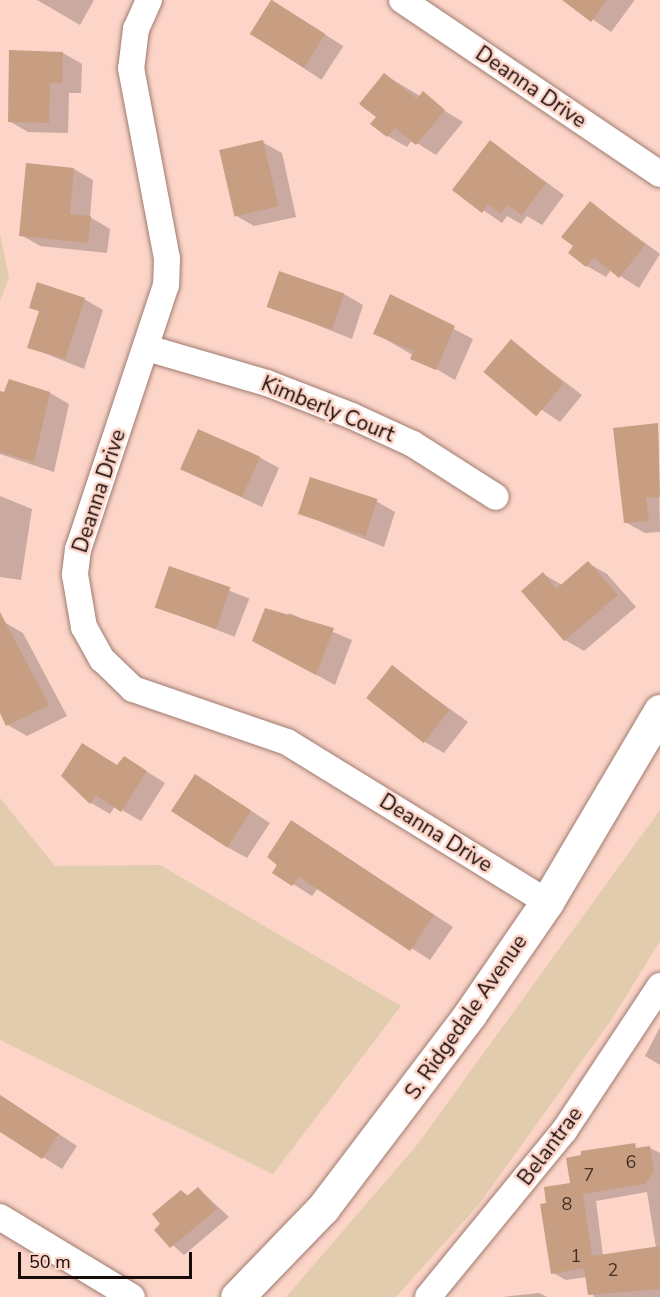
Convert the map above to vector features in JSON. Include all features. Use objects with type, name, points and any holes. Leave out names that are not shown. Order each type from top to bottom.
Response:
[{"type":"main road","name":"S. Ridgedale Avenue","points":[[237,1297],[323,1208],[391,1122],[547,902],[660,711]]},
{"type":"street","name":"Deanna Drive","points":[[149,0],[136,29],[131,68],[167,259],[163,304],[78,549],[77,602],[102,660],[142,693],[287,742],[547,902]]},
{"type":"street","name":"Deanna Drive","points":[[402,0],[660,174]]},
{"type":"street","name":"Kimberly Court","points":[[147,348],[267,383],[352,416],[413,444],[496,496]]},
{"type":"street","name":"Belantrae","points":[[428,1297],[564,1131],[660,986]]},
{"type":"street","points":[[0,1217],[132,1297]]},
{"type":"shaded area","points":[[0,233],[9,278],[0,301]]},
{"type":"shaded area","points":[[0,798],[55,866],[160,865],[401,1006],[273,1174],[0,1040]]},
{"type":"shaded area","points":[[660,810],[660,941],[612,1019],[480,1203],[396,1297],[286,1297],[417,1145]]},
{"type":"building","points":[[271,0],[325,34],[304,68],[250,34]]},
{"type":"building","points":[[562,0],[607,0],[591,22]]},
{"type":"building","points":[[9,50],[63,52],[62,83],[50,83],[49,123],[8,122]]},
{"type":"building","points":[[384,73],[417,99],[423,91],[445,110],[416,145],[395,128],[387,137],[370,124],[376,117],[359,104]]},
{"type":"building","points":[[263,140],[278,206],[234,216],[219,150]]},
{"type":"building","points":[[490,140],[546,183],[522,215],[508,205],[501,214],[488,204],[482,213],[452,190]]},
{"type":"building","points":[[26,163],[74,168],[70,214],[91,216],[88,243],[19,236]]},
{"type":"building","points":[[590,201],[645,245],[619,278],[594,257],[586,267],[568,253],[573,246],[561,237]]},
{"type":"building","points":[[279,271],[344,293],[332,329],[267,307]]},
{"type":"building","points":[[37,282],[85,298],[65,359],[27,348],[39,311],[29,308]]},
{"type":"building","points":[[390,294],[455,326],[436,370],[410,359],[414,351],[373,334]]},
{"type":"building","points":[[511,339],[564,383],[536,416],[483,372]]},
{"type":"building","points":[[9,379],[50,392],[34,462],[0,452],[0,391],[4,392]]},
{"type":"building","points":[[658,423],[660,497],[646,498],[649,521],[624,523],[613,428]]},
{"type":"building","points":[[198,429],[260,457],[242,497],[180,469]]},
{"type":"building","points":[[310,477],[378,499],[365,536],[298,514]]},
{"type":"building","points":[[588,561],[618,595],[564,641],[521,591],[543,572],[556,589]]},
{"type":"building","points":[[169,566],[230,587],[216,629],[155,608]]},
{"type":"building","points":[[265,608],[334,628],[316,675],[252,641]]},
{"type":"building","points":[[0,612],[49,705],[6,726],[0,713]]},
{"type":"building","points":[[392,665],[450,710],[424,743],[366,698]]},
{"type":"building","points":[[82,743],[117,765],[124,756],[147,771],[121,812],[96,795],[90,804],[61,776]]},
{"type":"building","points":[[195,774],[251,810],[227,847],[171,811]]},
{"type":"building","points":[[291,820],[434,915],[410,951],[299,877],[292,886],[272,873],[277,865],[267,857]]},
{"type":"building","points":[[0,1095],[59,1134],[42,1159],[0,1132]]},
{"type":"building","points":[[635,1143],[636,1148],[650,1146],[654,1172],[645,1184],[583,1194],[592,1256],[660,1246],[660,1289],[588,1295],[584,1268],[551,1274],[540,1204],[546,1203],[544,1187],[570,1183],[566,1158],[581,1155],[581,1151]]},
{"type":"building","points":[[198,1187],[217,1209],[170,1248],[154,1230],[160,1224],[152,1214],[181,1190],[187,1196]]}]
